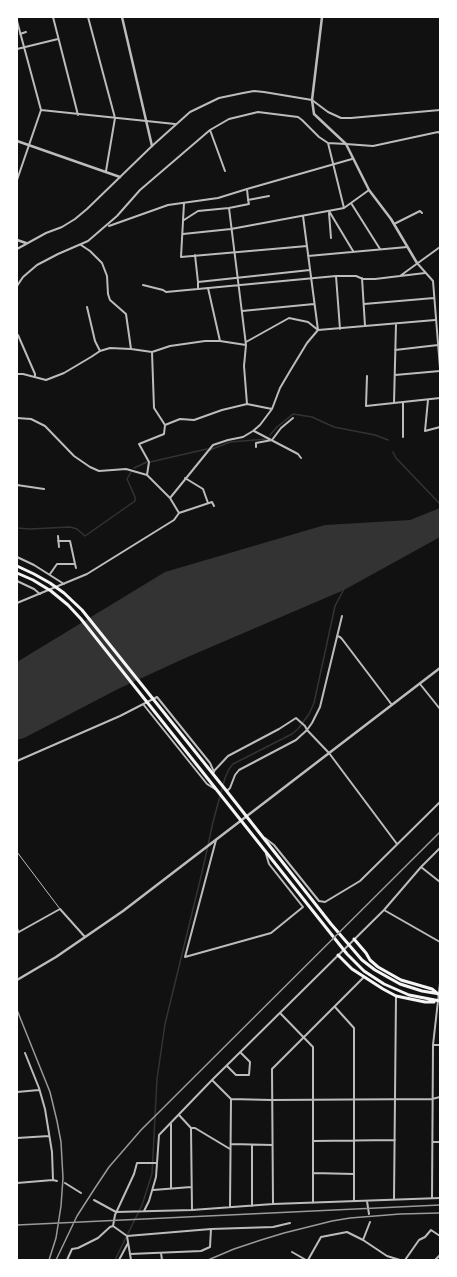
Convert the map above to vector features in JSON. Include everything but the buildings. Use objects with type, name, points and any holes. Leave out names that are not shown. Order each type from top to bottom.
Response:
[{"type":"highway","points":[[17,566],[41,577],[82,610],[201,760],[214,773],[331,924],[365,962],[381,974],[400,984],[422,991],[439,994]]},
{"type":"highway","points":[[17,573],[33,580],[51,592],[77,614],[346,954],[364,971],[384,984],[398,991],[425,999],[439,1001]]},
{"type":"highway","points":[[353,940],[378,967],[401,980],[432,989],[439,994]]},
{"type":"highway","points":[[338,954],[352,969],[396,996],[425,1002],[439,1001]]},
{"type":"street","points":[[53,17],[78,114]]},
{"type":"street","points":[[88,17],[115,118],[106,171]]},
{"type":"street","points":[[122,17],[152,146]]},
{"type":"street","points":[[322,17],[312,100],[314,114],[346,144],[352,159],[369,190],[377,198],[417,263],[433,281],[440,368]]},
{"type":"street","points":[[17,21],[40,110],[17,180]]},
{"type":"street","points":[[20,34],[26,32]]},
{"type":"street","points":[[17,50],[58,39]]},
{"type":"street","points":[[17,249],[75,219],[175,124],[190,112],[219,98],[243,93],[264,92],[312,100],[328,112],[341,118],[440,110]]},
{"type":"street","points":[[40,110],[175,124]]},
{"type":"street","points":[[107,226],[140,190],[210,130],[229,119],[258,112],[298,117],[318,137],[328,143],[374,146],[438,132],[440,133]]},
{"type":"street","points":[[210,130],[225,172]]},
{"type":"street","points":[[17,141],[120,177]]},
{"type":"street","points":[[328,143],[344,208]]},
{"type":"street","points":[[17,286],[23,277],[37,265],[58,254],[81,245],[107,226],[168,205],[218,198],[352,159]]},
{"type":"street","points":[[184,221],[198,211],[229,208],[249,204],[247,189]]},
{"type":"street","points":[[183,234],[231,229],[344,208],[369,190]]},
{"type":"street","points":[[248,200],[269,196]]},
{"type":"street","points":[[184,203],[181,256],[234,253],[307,246]]},
{"type":"street","points":[[351,203],[380,249]]},
{"type":"street","points":[[229,208],[246,343],[244,366],[247,404]]},
{"type":"street","points":[[329,211],[331,238]]},
{"type":"street","points":[[329,211],[354,252]]},
{"type":"street","points":[[394,224],[420,211],[422,213]]},
{"type":"street","points":[[170,498],[213,445],[228,440],[237,439],[254,431],[272,409],[280,388],[307,343],[318,330],[303,216]]},
{"type":"street","points":[[17,240],[26,243]]},
{"type":"street","points":[[81,245],[90,251],[102,263],[107,276],[108,294],[110,300],[126,314],[131,349]]},
{"type":"street","points":[[308,256],[407,247]]},
{"type":"street","points":[[400,276],[440,247]]},
{"type":"street","points":[[195,255],[198,289]]},
{"type":"street","points":[[198,282],[310,270]]},
{"type":"street","points":[[143,285],[166,292],[336,276],[356,276],[375,279],[425,273]]},
{"type":"street","points":[[336,276],[340,329]]},
{"type":"street","points":[[362,278],[365,326]]},
{"type":"street","points":[[208,288],[220,341]]},
{"type":"street","points":[[364,304],[434,298]]},
{"type":"street","points":[[242,311],[314,304]]},
{"type":"street","points":[[87,307],[95,341],[100,350]]},
{"type":"street","points":[[17,374],[35,376],[39,379],[46,380],[54,378],[91,357],[100,350],[110,348],[152,352],[170,346],[204,341],[246,343],[289,318],[308,322],[318,330],[435,320]]},
{"type":"street","points":[[394,403],[396,324]]},
{"type":"street","points":[[17,336],[18,335],[35,376]]},
{"type":"street","points":[[396,350],[438,345]]},
{"type":"street","points":[[147,475],[149,462],[139,444],[164,434],[165,425],[154,408],[152,352]]},
{"type":"street","points":[[395,375],[440,371]]},
{"type":"street","points":[[367,376],[366,406],[440,398]]},
{"type":"street","points":[[428,400],[425,431],[440,427]]},
{"type":"street","points":[[402,437],[403,402]]},
{"type":"street","points":[[165,425],[180,419],[194,420],[222,410],[247,404],[272,409]]},
{"type":"street","points":[[17,418],[31,419],[45,426],[74,456],[90,467],[99,471],[126,469],[147,475],[170,498],[180,513]]},
{"type":"street","points":[[256,448],[256,442],[272,440],[281,428],[293,418]]},
{"type":"street","points":[[254,431],[298,454],[301,458]]},
{"type":"street","points":[[185,478],[203,489],[208,504]]},
{"type":"street","points":[[17,485],[44,489]]},
{"type":"street","points":[[17,603],[65,585],[87,574],[174,520],[180,513],[212,502],[214,506]]},
{"type":"street","points":[[58,536],[59,547]]},
{"type":"street","points":[[58,541],[70,541],[76,568]]},
{"type":"street","points":[[17,558],[50,574],[65,585]]},
{"type":"street","points":[[50,574],[57,564],[75,564]]},
{"type":"street","points":[[17,581],[34,589],[40,594]]},
{"type":"street","points":[[226,790],[230,788],[235,774],[239,770],[288,745],[307,730],[316,716],[320,706],[342,616]]},
{"type":"street","points":[[337,636],[342,639],[392,705]]},
{"type":"street","points":[[17,980],[56,957],[123,911],[440,668]]},
{"type":"street","points":[[420,684],[440,709]]},
{"type":"street","points":[[17,761],[120,716],[157,696],[210,764],[214,773],[228,756],[279,729],[296,718],[306,726],[307,730],[328,753],[397,844]]},
{"type":"street","points":[[143,704],[207,784],[216,790]]},
{"type":"street","points":[[263,837],[274,845],[320,901],[325,902],[360,881],[440,802]]},
{"type":"street","points":[[216,840],[185,957],[271,933],[303,907],[269,864],[266,853]]},
{"type":"street","points":[[142,1212],[149,1201],[153,1190],[156,1176],[159,1135],[338,954],[384,910],[421,867],[440,848]]},
{"type":"street","points":[[421,867],[440,882]]},
{"type":"street","points":[[18,933],[60,909],[85,937]]},
{"type":"street","points":[[384,910],[440,942]]},
{"type":"street","points":[[273,1204],[271,1100],[272,1069],[364,977]]},
{"type":"street","points":[[432,1198],[433,1045],[440,983]]},
{"type":"street","points":[[394,1199],[396,996]]},
{"type":"street","points":[[335,1007],[354,1028],[354,1201]]},
{"type":"street","points":[[280,1013],[313,1047],[313,1203]]},
{"type":"street","points":[[433,1045],[440,1045]]},
{"type":"street","points":[[227,1066],[236,1075],[249,1075],[250,1062],[240,1052]]},
{"type":"street","points":[[25,1053],[45,1109],[52,1152],[53,1180]]},
{"type":"street","points":[[212,1080],[231,1099],[432,1100],[440,1097]]},
{"type":"street","points":[[17,1092],[39,1090]]},
{"type":"street","points":[[230,1207],[231,1099]]},
{"type":"street","points":[[178,1115],[191,1128],[195,1128],[231,1149]]},
{"type":"street","points":[[171,1123],[171,1188]]},
{"type":"street","points":[[191,1128],[192,1210]]},
{"type":"street","points":[[17,1138],[49,1136]]},
{"type":"street","points":[[313,1141],[354,1142],[395,1140]]},
{"type":"street","points":[[433,1142],[440,1142]]},
{"type":"street","points":[[231,1144],[252,1146],[272,1145]]},
{"type":"street","points":[[252,1146],[252,1206]]},
{"type":"street","points":[[113,1226],[116,1212],[134,1174],[137,1163],[156,1163]]},
{"type":"street","points":[[313,1174],[354,1174]]},
{"type":"street","points":[[17,1183],[57,1180]]},
{"type":"street","points":[[65,1183],[81,1193]]},
{"type":"street","points":[[153,1190],[191,1188]]},
{"type":"street","points":[[94,1200],[116,1212],[142,1212],[273,1204],[440,1198]]},
{"type":"street","points":[[367,1201],[369,1214]]},
{"type":"street","points":[[363,1240],[370,1222]]},
{"type":"street","points":[[113,1226],[127,1236],[273,1227],[290,1223]]},
{"type":"street","points":[[67,1260],[72,1249],[78,1248],[98,1238],[110,1226],[113,1226]]},
{"type":"street","points":[[130,1254],[201,1251],[210,1247],[211,1230]]},
{"type":"street","points":[[405,1260],[419,1240],[425,1237],[431,1230],[440,1236]]},
{"type":"street","points":[[292,1252],[307,1260],[321,1237],[347,1232],[363,1240],[387,1256],[398,1260]]},
{"type":"street","points":[[127,1236],[131,1260]]},
{"type":"street","points":[[120,1260],[128,1242]]},
{"type":"street","points":[[161,1253],[162,1260]]},
{"type":"street","points":[[435,1260],[440,1255]]},
{"type":"lane","points":[[17,852],[60,909]]},
{"type":"lane","points":[[17,927],[18,933]]},
{"type":"shaded area","points":[[440,508],[440,537],[344,590],[183,659],[118,689],[24,738],[17,740],[17,662],[165,572],[325,525],[410,520]]},
{"type":"waterway","points":[[270,435],[293,414],[312,417],[334,427],[375,435],[388,440]]},
{"type":"waterway","points":[[210,450],[230,442],[267,439]]},
{"type":"waterway","points":[[150,462],[207,449]]},
{"type":"waterway","points":[[393,452],[396,458],[440,504]]},
{"type":"waterway","points":[[134,468],[147,462]]},
{"type":"waterway","points":[[17,528],[30,529],[70,527],[77,529],[85,536],[135,501],[135,497],[127,479],[131,472]]},
{"type":"waterway","points":[[115,1260],[142,1205],[152,1174],[157,1079],[165,1024],[213,822],[225,778],[233,764],[292,734],[298,729],[309,714],[314,703],[335,606],[344,589]]},
{"type":"railway","points":[[56,1260],[77,1216],[95,1188],[109,1167],[141,1130],[440,832]]},
{"type":"railway","points":[[17,1010],[50,1092],[61,1142],[63,1178],[61,1206],[56,1238],[49,1260]]},
{"type":"railway","points":[[17,1225],[440,1205]]},
{"type":"railway","points":[[208,1260],[261,1240],[332,1221],[400,1214],[440,1213]]}]
